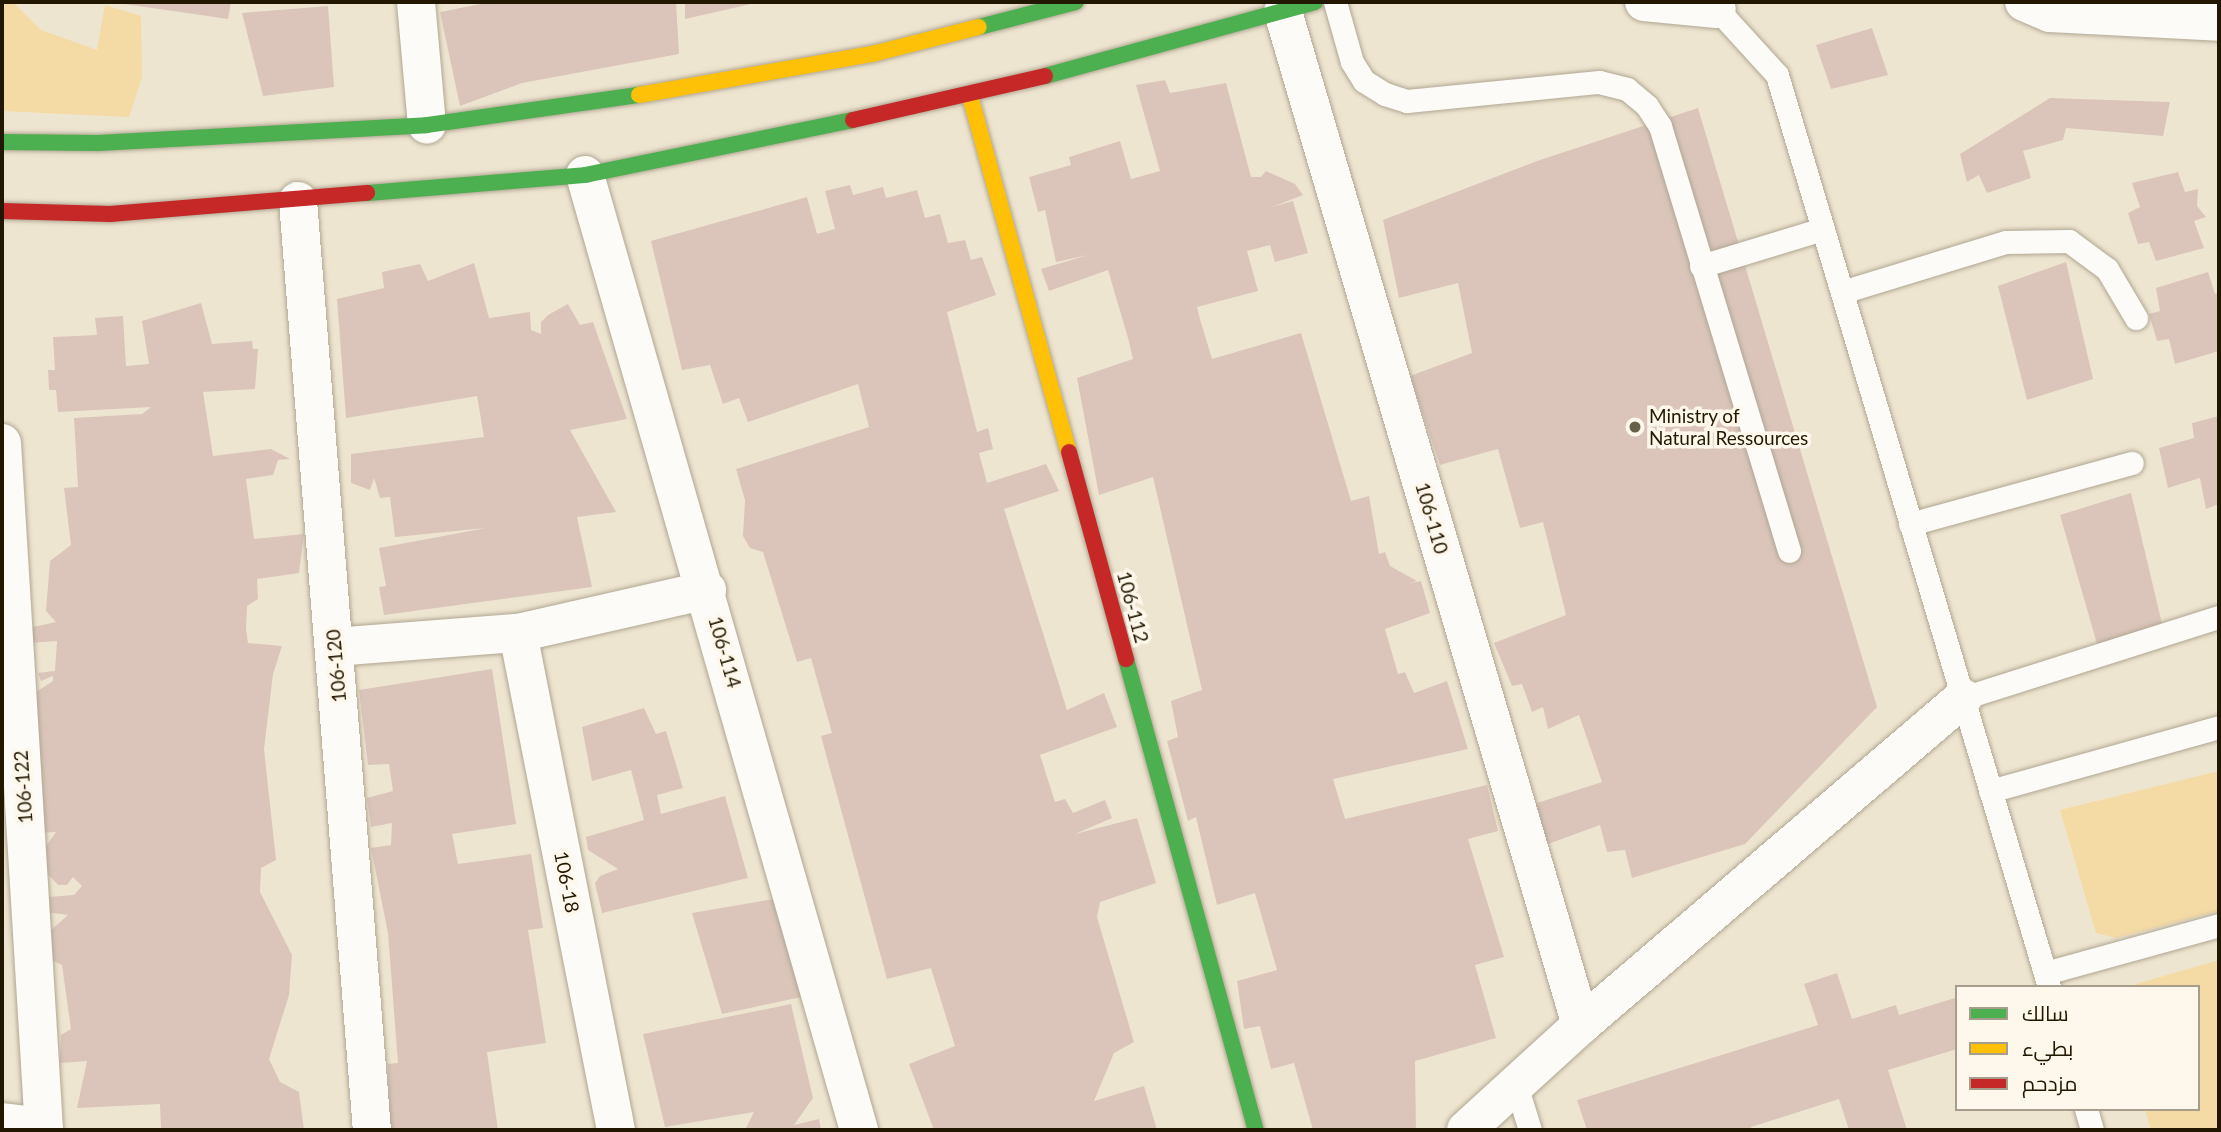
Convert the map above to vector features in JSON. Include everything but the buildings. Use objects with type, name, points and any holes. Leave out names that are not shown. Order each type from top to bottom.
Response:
[{"type":"main road","points":[[2,142],[98,144],[427,125],[649,94],[872,54],[1076,2]]},
{"type":"main road","points":[[2,211],[110,214],[298,201],[585,175],[970,96],[1299,7]]},
{"type":"main road","name":"106-112","points":[[970,96],[1256,1130]]},
{"type":"street","points":[[416,2],[427,125]]},
{"type":"street","points":[[1644,2],[1718,4]]},
{"type":"street","points":[[2024,2],[2050,13],[2219,22]]},
{"type":"street","name":"106-110","points":[[1299,7],[1581,1025]]},
{"type":"street","name":"106-114","points":[[585,175],[707,590],[859,1130]]},
{"type":"street","name":"106-120","points":[[298,201],[372,1130]]},
{"type":"street","name":"106-122","points":[[2,443],[14,853],[44,1129]]},
{"type":"street","points":[[334,647],[517,633],[707,590]]},
{"type":"street","name":"106-18","points":[[517,633],[616,1130]]},
{"type":"street","points":[[1466,1130],[1581,1025],[1963,698]]},
{"type":"street","points":[[2,1122],[44,1129]]},
{"type":"lane","points":[[1335,2],[1352,62],[1364,81],[1385,94],[1407,101],[1600,82],[1627,89],[1647,106],[1660,125],[1789,551]]},
{"type":"lane","points":[[1718,4],[1777,75],[2047,980],[2219,925]]},
{"type":"lane","points":[[1701,266],[1823,229]]},
{"type":"lane","points":[[1842,292],[2006,242],[2069,241],[2107,269],[2136,318]]},
{"type":"lane","points":[[1910,524],[2132,463]]},
{"type":"lane","points":[[1963,698],[2219,617]]},
{"type":"lane","points":[[1990,791],[2219,727]]},
{"type":"lane","points":[[1516,1085],[1530,1130]]},
{"type":"lane","points":[[2086,1111],[2092,1130]]},
{"type":"shaded area","points":[[2,2],[13,2],[41,30],[97,50],[105,5],[141,16],[142,77],[129,117],[2,111]]},
{"type":"shaded area","points":[[2219,771],[2219,911],[2116,938],[2096,933],[2060,810]]},
{"type":"shaded area","points":[[2219,960],[2219,1130],[2151,1130],[2146,1111],[2200,1111],[2200,985],[2133,985]]},
{"type":"traffic: fast","points":[[979,27],[1076,2]]},
{"type":"traffic: fast","points":[[1045,76],[1315,2]]},
{"type":"traffic: fast","points":[[2,142],[98,143],[427,125],[639,95]]},
{"type":"traffic: fast","points":[[367,193],[585,175],[853,120]]},
{"type":"traffic: fast","points":[[1126,659],[1256,1130]]},
{"type":"traffic: slow","points":[[639,95],[872,54],[979,27]]},
{"type":"traffic: slow","points":[[970,96],[1069,452]]},
{"type":"traffic: jam","points":[[853,120],[1045,76]]},
{"type":"traffic: jam","points":[[2,211],[110,214],[367,193]]},
{"type":"traffic: jam","points":[[1069,452],[1126,659]]},
{"type":"place","name":"Ministry of Natural Ressources","points":[[1635,427]]}]
